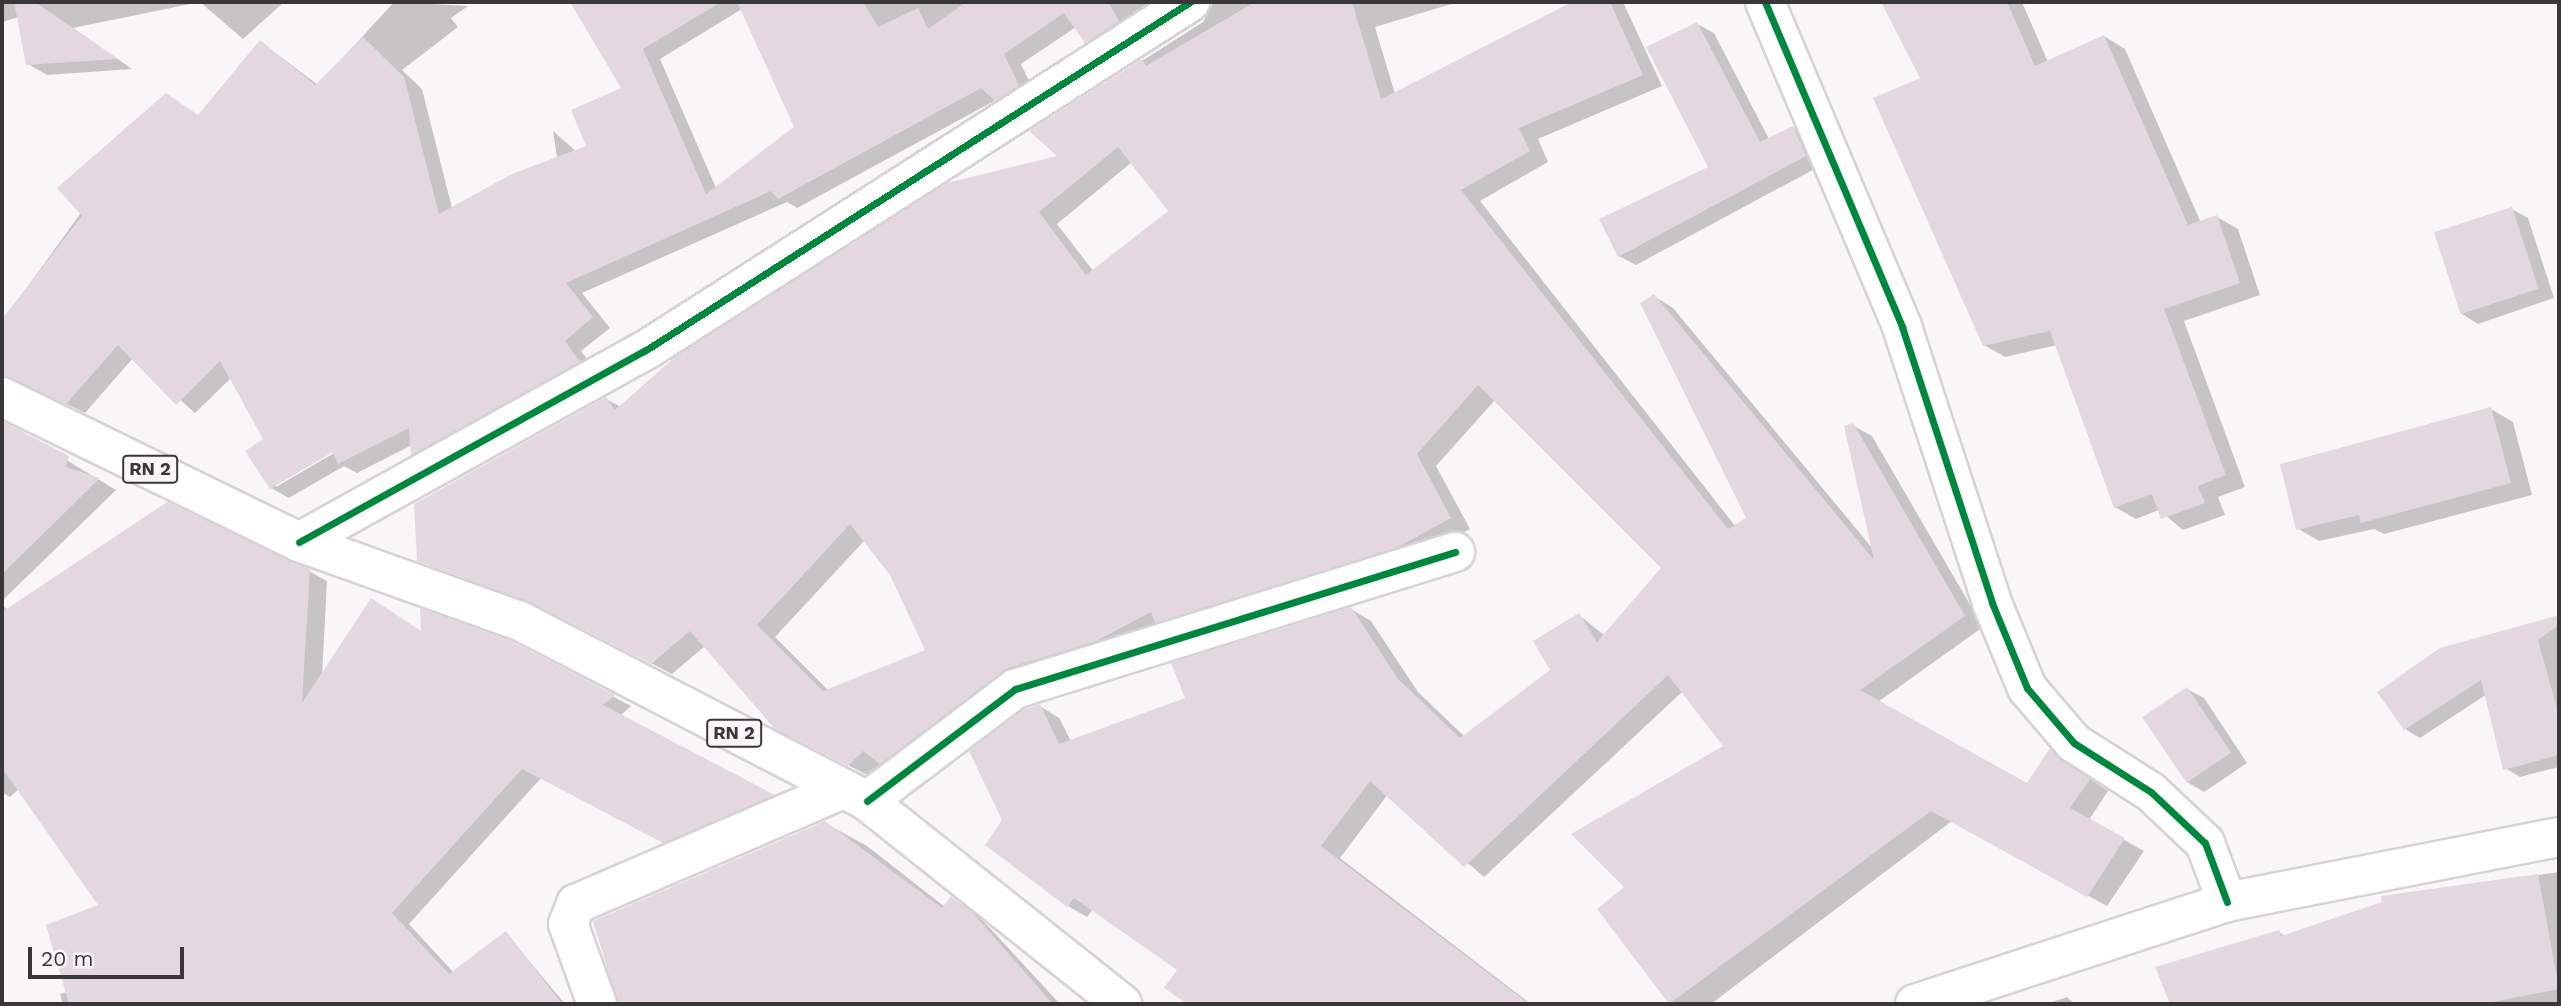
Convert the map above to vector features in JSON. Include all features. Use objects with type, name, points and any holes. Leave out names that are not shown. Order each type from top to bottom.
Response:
[{"type":"street","points":[[299,542],[646,350],[1190,2]]},
{"type":"street","points":[[1765,2],[1902,327],[1992,603],[2027,688],[2074,743],[2151,792],[2205,843],[2227,902]]},
{"type":"street","name":"RN 2","points":[[2,397],[299,542],[520,621],[854,795],[1122,1004]]},
{"type":"street","points":[[597,1004],[568,924],[576,904],[854,795],[1015,690],[1455,552]]},
{"type":"street","points":[[1915,1004],[2227,902],[2559,837]]},
{"type":"building","points":[[14,2],[35,2],[118,59],[26,65]]},
{"type":"building","points":[[570,2],[721,2],[643,49],[706,194],[794,127],[737,2],[863,2],[878,27],[918,8],[928,29],[966,2],[1108,2],[1119,21],[1085,43],[1064,13],[1004,54],[1019,85],[995,101],[981,88],[778,199],[771,191],[566,283],[593,317],[565,341],[580,362],[411,455],[409,428],[338,464],[333,452],[270,489],[245,451],[263,439],[220,361],[176,405],[118,345],[66,404],[2,375],[2,319],[82,216],[57,188],[166,93],[198,115],[260,40],[315,85],[363,37],[404,77],[439,214],[512,174],[586,146],[571,110],[621,88]]},
{"type":"building","points":[[1255,2],[1352,2],[1381,99],[1572,2],[1610,2],[1643,75],[1519,128],[1530,151],[1461,190],[1728,529],[1746,518],[1640,303],[1654,294],[1874,560],[1844,426],[1853,423],[1965,616],[1860,690],[2027,783],[2050,748],[2090,779],[2070,808],[2125,838],[2087,897],[1931,811],[1669,1004],[1597,909],[1624,887],[1571,834],[1723,746],[1668,675],[1464,867],[1370,781],[1321,846],[1529,1004],[1187,1004],[1164,988],[1177,970],[1074,898],[1067,907],[985,845],[1002,820],[969,751],[1025,709],[1040,704],[1059,744],[1185,698],[1171,663],[1351,607],[1398,679],[1460,738],[1550,670],[1533,641],[1579,613],[1597,642],[1661,568],[1478,385],[1417,454],[1451,518],[1396,548],[1155,623],[1151,612],[1096,641],[1008,668],[880,764],[863,751],[848,766],[775,729],[690,631],[651,664],[530,602],[417,561],[414,504],[606,397],[615,410],[675,357],[947,183],[1057,156],[1029,131],[1142,59],[1146,66]],"holes":[[[1118,147],[1168,211],[1086,275],[1039,212]],[[850,524],[890,575],[925,650],[823,691],[757,625]]]},
{"type":"building","points":[[1881,2],[2007,2],[2035,66],[2104,35],[2188,225],[2217,215],[2240,283],[2164,309],[2226,475],[2198,486],[2205,503],[2161,519],[2152,494],[2114,508],[2050,331],[1983,346],[1873,98],[1920,78]]},
{"type":"building","points":[[1697,22],[1760,142],[1793,126],[1806,156],[1618,257],[1599,219],[1708,167],[1646,47]]},
{"type":"building","points":[[2512,207],[2539,289],[2461,314],[2434,232]]},
{"type":"building","points":[[2491,407],[2511,483],[2361,523],[2359,515],[2296,530],[2280,464]]},
{"type":"building","points":[[2,421],[69,456],[66,467],[100,478],[2,574]]},
{"type":"building","points":[[167,502],[310,569],[302,703],[371,598],[421,631],[420,608],[511,641],[615,695],[603,705],[775,795],[663,843],[522,769],[392,913],[449,974],[506,931],[562,1004],[69,1004],[46,925],[98,905],[2,768],[2,612]]},
{"type":"building","points":[[2559,615],[2559,625],[2538,640],[2559,715],[2559,755],[2503,770],[2481,680],[2404,730],[2377,692],[2440,648]]},
{"type":"building","points":[[2187,687],[2231,752],[2186,783],[2142,717]]},
{"type":"building","points":[[825,821],[942,908],[951,896],[971,911],[1053,1004],[618,1004],[593,921]]},
{"type":"building","points":[[2538,874],[2559,989],[2482,1004],[2170,1004],[2155,967],[2279,930],[2281,936],[2382,902],[2381,896]]},
{"type":"cycle path","points":[[299,542],[646,350],[1190,2]]},
{"type":"cycle path","points":[[1765,2],[1902,327],[1992,603],[2027,688],[2074,743],[2151,792],[2205,843],[2227,902]]},
{"type":"cycle path","points":[[867,801],[1015,689],[1455,552]]}]
